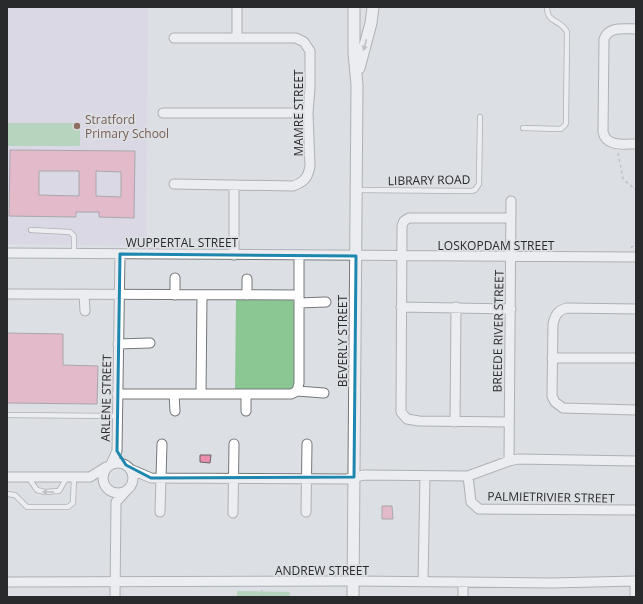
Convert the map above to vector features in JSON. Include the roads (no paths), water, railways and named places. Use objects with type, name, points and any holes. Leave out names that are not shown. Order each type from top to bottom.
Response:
[{"type":"street","points":[[237,7],[237,37]]},
{"type":"street","name":"BEVERLY STREET","points":[[353,597],[357,85],[354,52],[354,7]]},
{"type":"street","name":"BEVERLY STREET","points":[[357,85],[360,64],[371,23],[373,7]]},
{"type":"street","points":[[636,29],[614,29],[607,33],[604,39],[603,132],[607,140],[615,144],[636,144]]},
{"type":"street","name":"MAMRE STREET","points":[[174,38],[296,38],[304,42],[310,51],[308,113],[310,166],[309,174],[305,180],[293,186],[174,184]]},
{"type":"street","points":[[164,113],[308,113]]},
{"type":"street","points":[[234,185],[234,254]]},
{"type":"street","name":"BREEDE RIVER STREET","points":[[509,461],[511,201]]},
{"type":"street","points":[[509,422],[455,422],[407,419],[401,412],[401,307],[402,226],[404,221],[409,218],[511,218]]},
{"type":"street","name":"WUPPERTAL STREET","points":[[7,253],[356,256]]},
{"type":"street","name":"ARLENE STREET","points":[[109,465],[117,451],[120,254]]},
{"type":"street","points":[[297,391],[299,383],[299,255]]},
{"type":"street","name":"LOSKOPDAM STREET","points":[[356,256],[636,257]]},
{"type":"street","points":[[175,278],[175,294]]},
{"type":"street","points":[[247,279],[247,295]]},
{"type":"street","points":[[7,294],[247,295],[326,302]]},
{"type":"street","points":[[84,294],[85,311]]},
{"type":"street","points":[[201,394],[202,295]]},
{"type":"street","points":[[401,307],[511,309]]},
{"type":"street","points":[[455,422],[456,307]]},
{"type":"street","points":[[636,309],[567,308],[560,310],[556,314],[553,324],[552,358],[552,396],[559,406],[569,409],[636,410]]},
{"type":"street","name":"ARLENE STREET","points":[[118,344],[150,343]]},
{"type":"street","points":[[552,358],[636,358]]},
{"type":"street","points":[[117,394],[291,394],[297,391],[324,393]]},
{"type":"street","points":[[174,394],[175,411]]},
{"type":"street","points":[[246,394],[246,412]]},
{"type":"street","points":[[160,512],[162,444]]},
{"type":"street","points":[[233,513],[234,444]]},
{"type":"street","points":[[306,512],[307,444]]},
{"type":"street","name":"ARLENE STREET","points":[[117,451],[128,467]]},
{"type":"street","points":[[7,477],[90,477],[115,493],[128,489],[151,478],[347,479],[364,475],[468,476],[518,459],[636,461]]},
{"type":"street","points":[[90,477],[116,462],[151,478]]},
{"type":"street","points":[[109,465],[102,476],[109,494],[116,502],[115,597]]},
{"type":"street","points":[[116,502],[128,489],[133,478],[128,467]]},
{"type":"street","points":[[423,582],[425,476]]},
{"type":"street","name":"PALMIETRIVIER STREET","points":[[468,476],[471,502],[479,509],[636,510]]},
{"type":"street","points":[[635,581],[635,597]]},
{"type":"street","name":"ANDREW STREET","points":[[7,582],[552,583],[635,581]]},
{"type":"street","points":[[463,583],[463,597]]},
{"type":"lane","points":[[523,128],[559,129],[564,128],[566,123],[567,32],[562,25],[549,17],[547,7]]},
{"type":"lane","name":"LIBRARY ROAD","points":[[356,190],[475,190],[479,184],[480,117]]},
{"type":"lane","points":[[31,230],[70,232],[74,236],[74,253]]},
{"type":"lane","points":[[7,415],[117,416]]},
{"type":"lane","points":[[28,477],[37,490],[45,492],[59,491],[71,477]]},
{"type":"lane","points":[[7,494],[15,495],[27,507],[68,507],[72,503],[71,477]]},
{"type":"place","name":"Stratford Primary School","points":[[77,126]]}]
